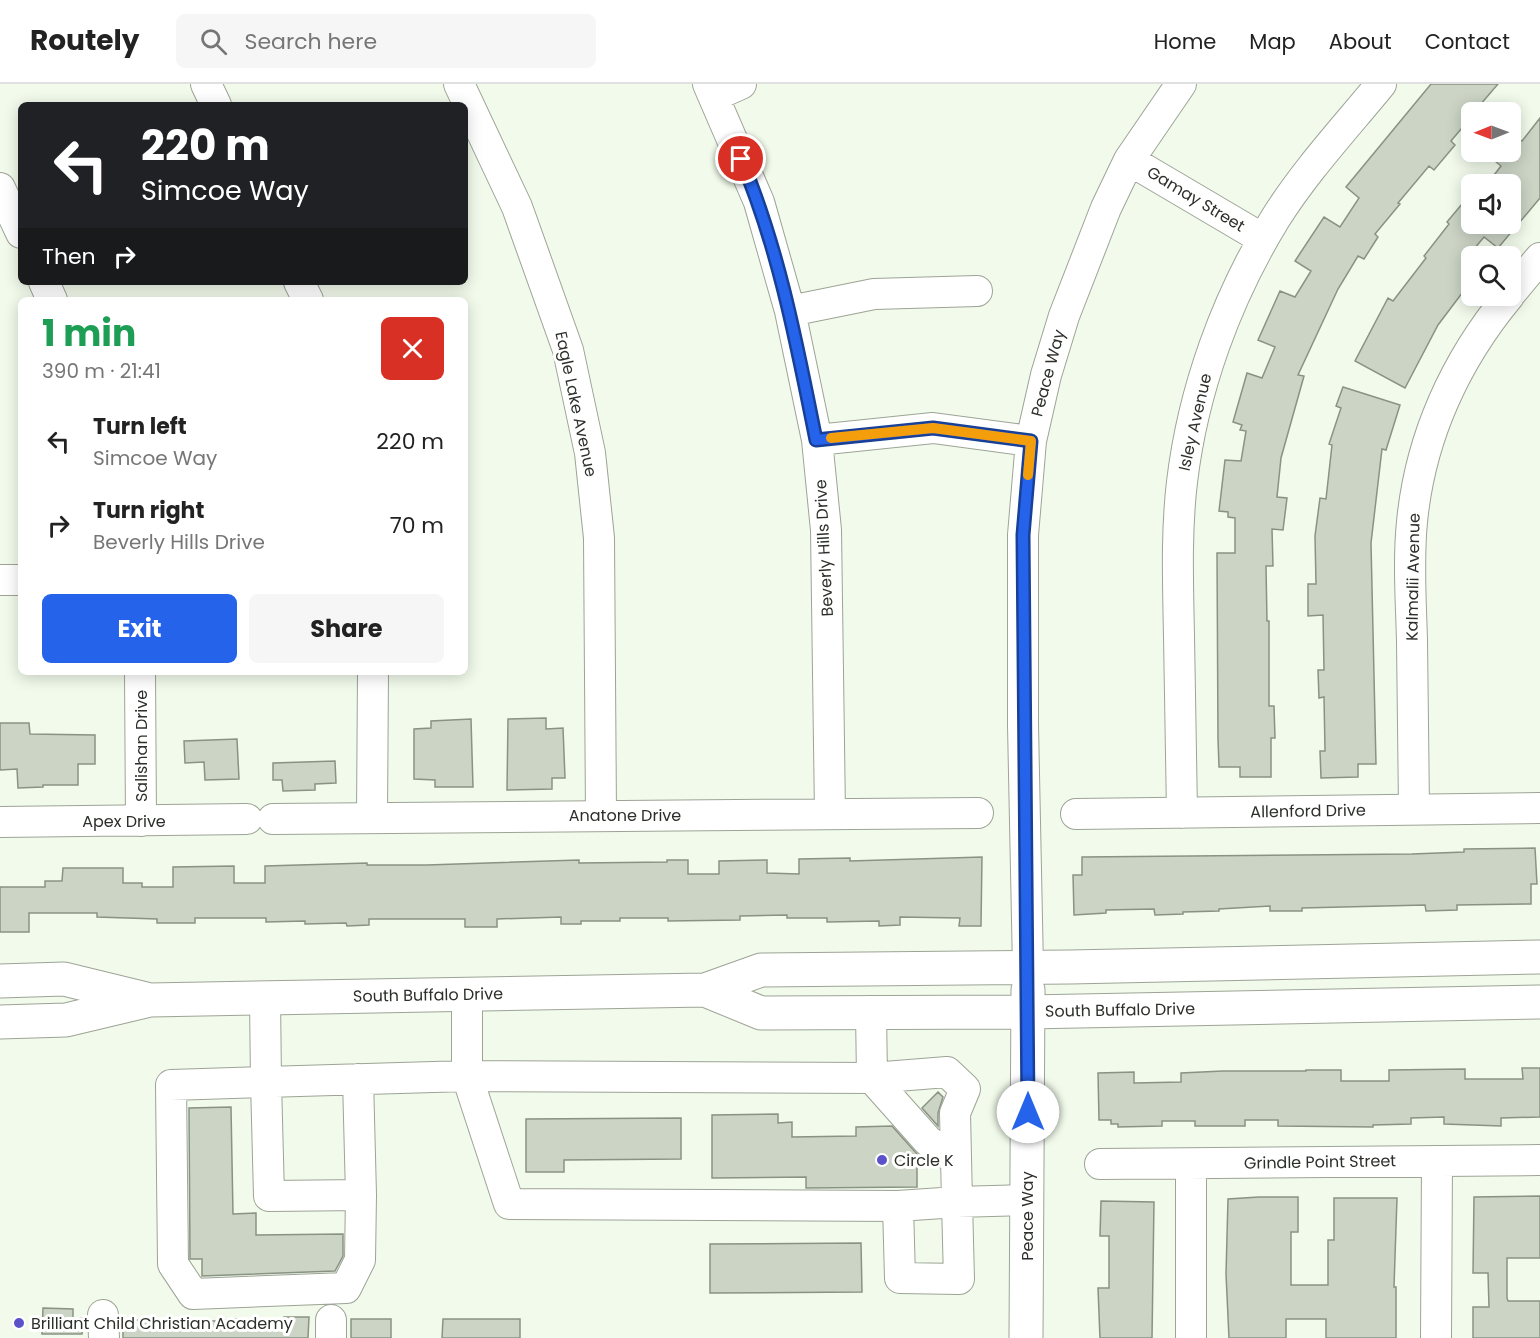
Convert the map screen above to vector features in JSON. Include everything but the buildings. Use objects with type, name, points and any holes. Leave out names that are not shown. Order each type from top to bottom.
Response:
[{"type":"main road","name":"South Buffalo Drive","points":[[0,1022],[66,1020],[150,1000],[705,990],[761,970],[1028,968],[1540,957]]},
{"type":"main road","name":"Peace Way","points":[[1026,1338],[1028,968]]},
{"type":"main road","name":"South Buffalo Drive","points":[[0,981],[64,979],[150,1000]]},
{"type":"main road","name":"South Buffalo Drive","points":[[705,990],[761,1013],[1028,1012],[1540,1002]]},
{"type":"street","points":[[206,84],[215,102]]},
{"type":"street","name":"Eagle Lake Avenue","points":[[459,84],[467,102]]},
{"type":"street","points":[[711,90],[741,84]]},
{"type":"street","name":"Peace Way","points":[[1028,968],[1023,725],[1023,535],[1031,441],[1046,375],[1064,316],[1106,208],[1130,160],[1180,84]]},
{"type":"street","name":"Isley Avenue","points":[[1182,813],[1177,545],[1183,471],[1194,415],[1212,353],[1237,289],[1263,239],[1312,167],[1381,84]]},
{"type":"street","name":"Beverly Hills Drive","points":[[711,90],[759,202],[790,311],[816,440],[826,530],[830,814]]},
{"type":"street","name":"Eagle Lake Avenue","points":[[468,103],[517,207],[568,350],[590,453],[600,538],[601,815]]},
{"type":"street","name":"Gamay Street","points":[[1130,160],[1263,239]]},
{"type":"street","points":[[2,200],[18,228]]},
{"type":"street","name":"Kalmalii Avenue","points":[[1521,281],[1540,258]]},
{"type":"street","points":[[790,311],[874,294],[977,291]]},
{"type":"street","name":"Kalmalii Avenue","points":[[1414,809],[1410,550],[1414,500],[1425,452],[1442,403],[1466,357],[1502,306]]},
{"type":"street","points":[[816,440],[933,428],[1031,441]]},
{"type":"street","points":[[0,580],[18,580]]},
{"type":"street","name":"Salishan Drive","points":[[140,675],[141,821]]},
{"type":"street","points":[[372,675],[372,817]]},
{"type":"street","name":"Allenford Drive","points":[[1076,814],[1540,808]]},
{"type":"street","name":"Anatone Drive","points":[[260,819],[978,813]]},
{"type":"street","name":"Apex Drive","points":[[0,822],[260,819]]},
{"type":"street","points":[[467,995],[467,1076],[509,1204],[898,1206],[1028,1200]]},
{"type":"street","points":[[265,998],[269,1196],[361,1195]]},
{"type":"street","points":[[871,1011],[872,1078],[928,1142],[956,1160]]},
{"type":"street","points":[[358,1079],[360,1260],[346,1288],[193,1294],[173,1264],[171,1085],[358,1079],[467,1076],[872,1078],[947,1072],[965,1089],[955,1113],[959,1279],[900,1278],[898,1206]]},
{"type":"street","name":"Grindle Point Street","points":[[1100,1164],[1540,1160]]},
{"type":"street","points":[[1436,1338],[1437,1161]]},
{"type":"street","points":[[1191,1164],[1191,1338]]},
{"type":"slow traffic","points":[[831,438],[933,428],[1031,441],[1028,475]]},
{"type":"place","name":"Circle K","points":[[882,1160]]},
{"type":"place","name":"Brilliant Child Christian Academy","points":[[19,1323]]},
{"type":"route","points":[[741,159],[759,202],[790,311],[816,440],[933,428],[1031,441],[1023,535],[1028,1112]]}]
